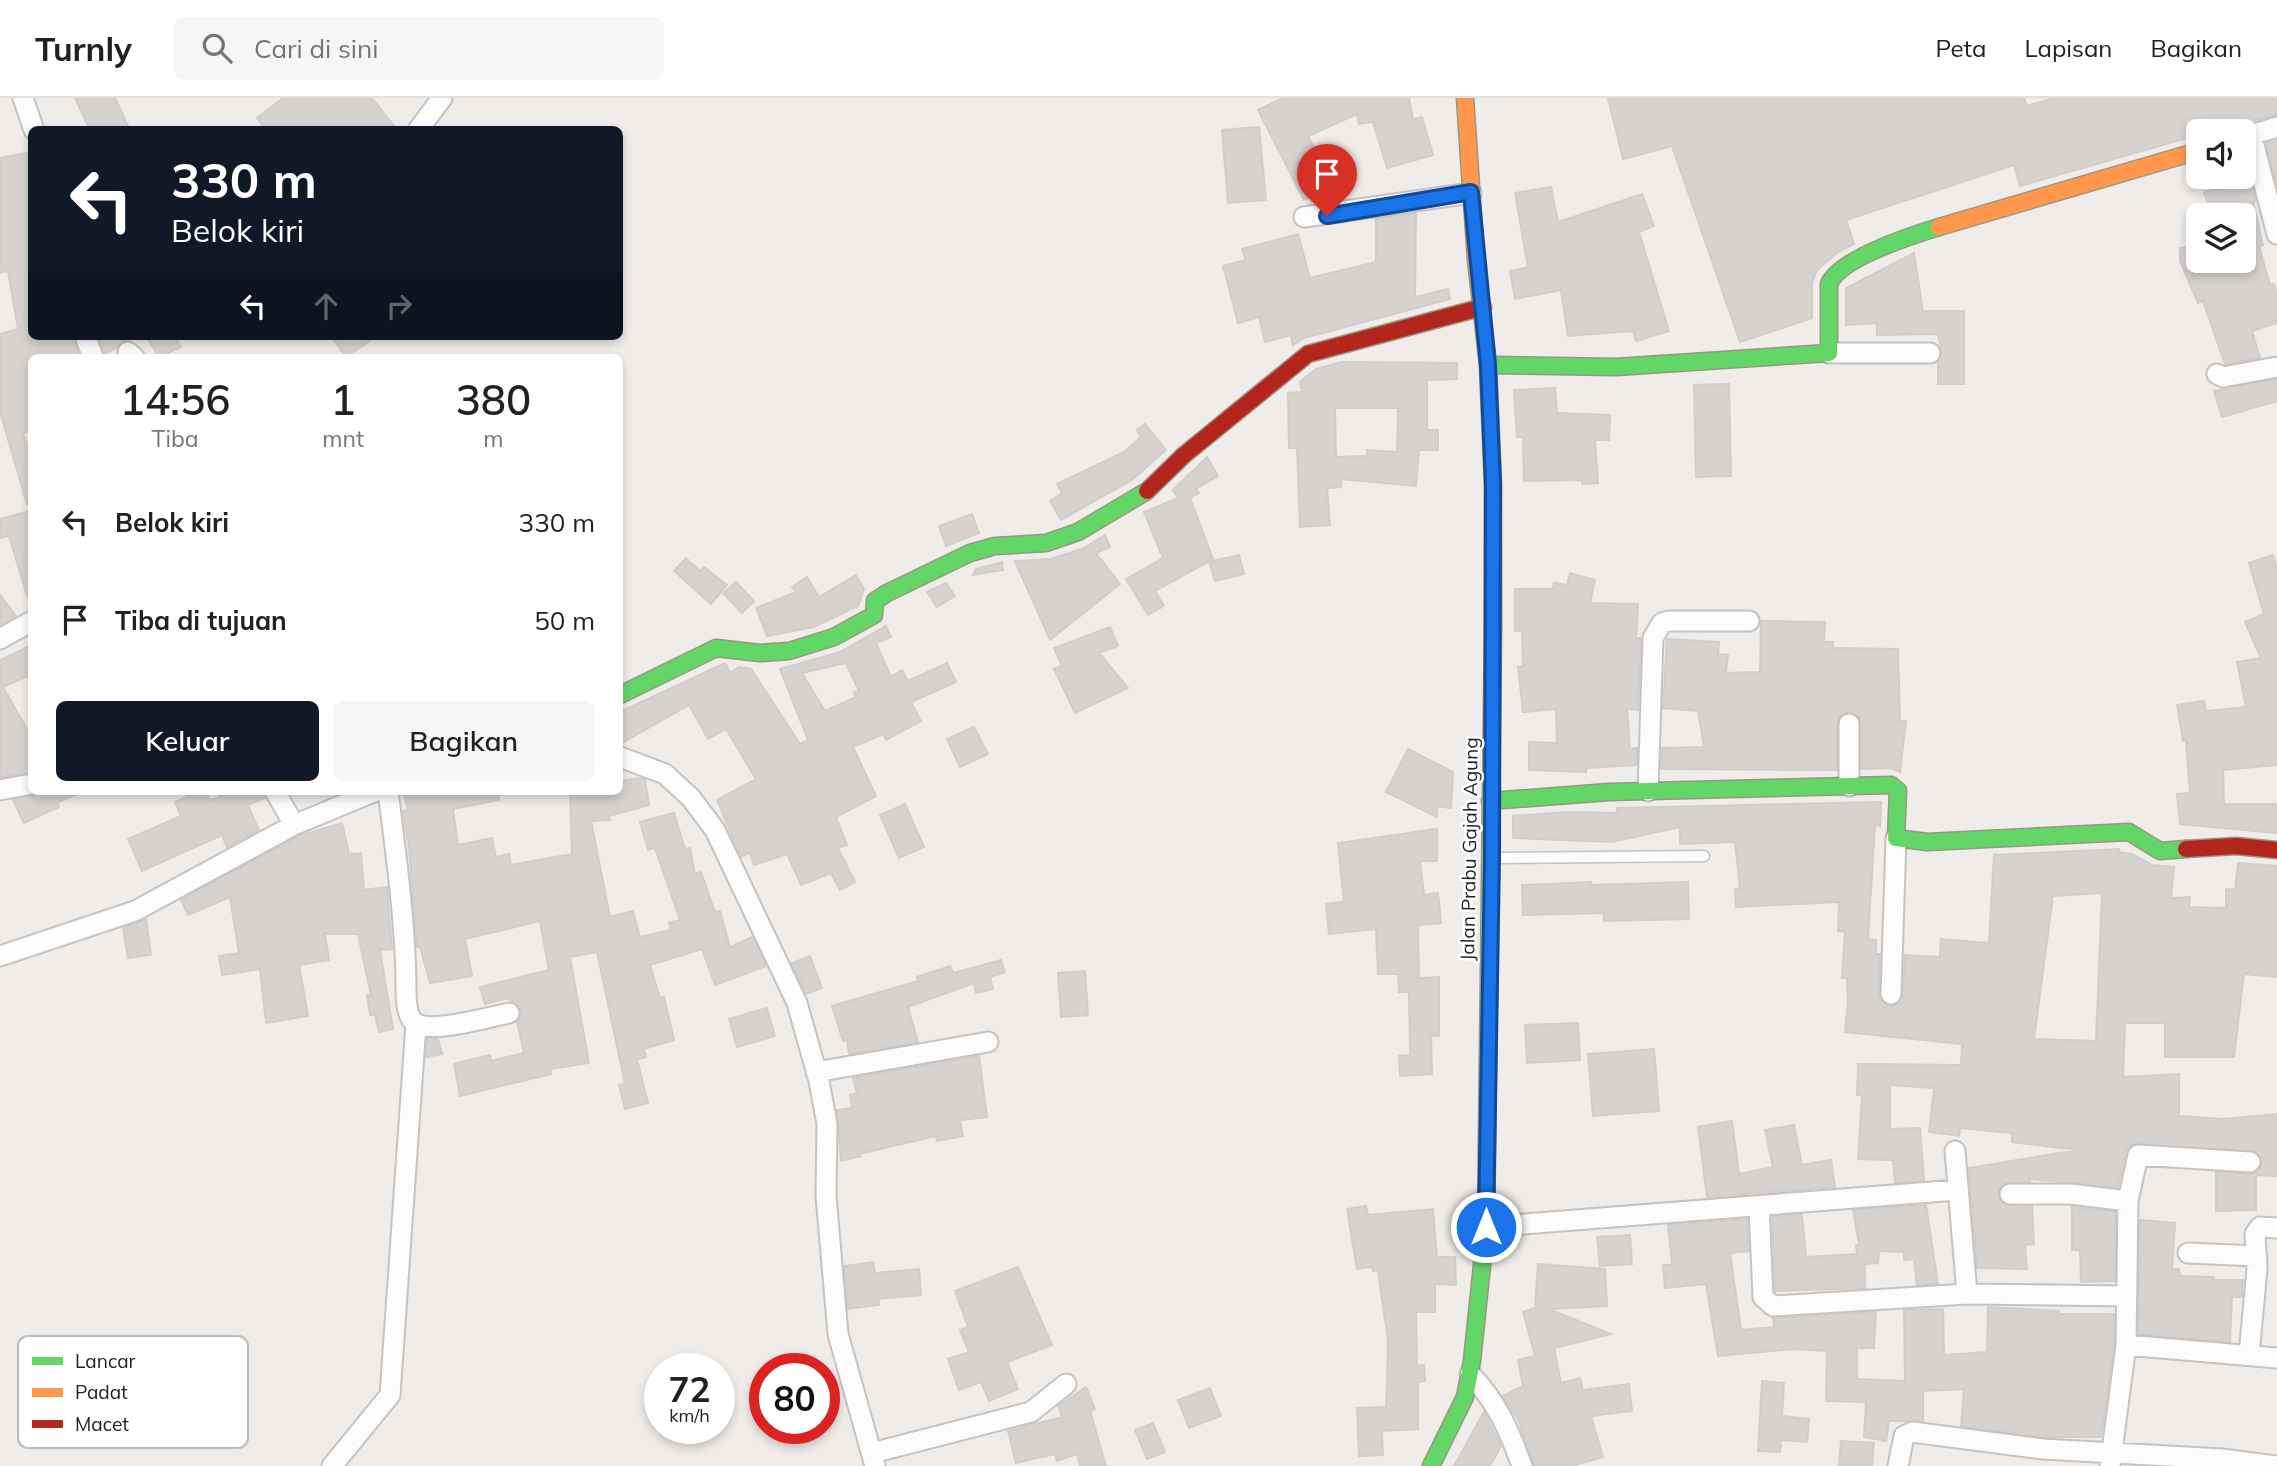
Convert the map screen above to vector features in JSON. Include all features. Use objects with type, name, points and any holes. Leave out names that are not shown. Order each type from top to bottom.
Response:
[{"type":"main road","name":"Jalan Prabu Gajah Agung","points":[[1431,1466],[1465,1397],[1470,1374],[1486,1227],[1492,858],[1490,802],[1493,485],[1488,365],[1465,98]]},
{"type":"main road","points":[[1488,365],[1616,367],[1829,353],[1829,284],[1832,276],[1848,265],[1910,236],[2186,155]]},
{"type":"main road","points":[[623,694],[716,648],[726,646],[772,654],[848,633],[874,615],[875,601],[887,593],[970,553],[995,546],[1046,543],[1079,532],[1151,488],[1194,447],[1308,354],[1483,307]]},
{"type":"main road","points":[[1490,802],[1648,791],[1891,785],[1896,788],[1896,838],[1927,842],[2079,832],[2129,832],[2160,851],[2236,846],[2277,850]]},
{"type":"street","points":[[23,98],[33,126]]},
{"type":"street","points":[[421,126],[442,98]]},
{"type":"street","points":[[2256,133],[2277,127]]},
{"type":"street","points":[[2256,165],[2277,234]]},
{"type":"street","points":[[1304,217],[1471,192]]},
{"type":"street","points":[[1829,353],[1930,353]]},
{"type":"street","points":[[2217,374],[2223,377],[2277,367]]},
{"type":"street","points":[[1648,791],[1653,638],[1658,628],[1669,621],[1749,621]]},
{"type":"street","points":[[0,639],[28,623]]},
{"type":"street","points":[[1849,724],[1849,786]]},
{"type":"street","points":[[623,758],[665,774],[691,798],[715,830],[797,1003],[827,1124],[826,1196],[838,1334],[873,1460],[1031,1412],[1066,1384]]},
{"type":"street","points":[[0,790],[28,785]]},
{"type":"street","points":[[277,795],[294,825]]},
{"type":"street","points":[[0,956],[135,911],[294,825],[366,795]]},
{"type":"street","points":[[388,795],[405,937],[406,993],[410,1017],[416,1024],[430,1027],[509,1013]]},
{"type":"street","points":[[1891,994],[1896,838]]},
{"type":"street","points":[[332,1466],[390,1395],[416,1024]]},
{"type":"street","points":[[816,1072],[988,1042]]},
{"type":"street","points":[[1955,1151],[1967,1294]]},
{"type":"street","points":[[2111,1459],[2126,1345],[2128,1200],[2138,1155],[2142,1153],[2250,1162]]},
{"type":"street","points":[[1486,1227],[1957,1190]]},
{"type":"street","points":[[2010,1195],[2070,1194],[2128,1200]]},
{"type":"street","points":[[1759,1206],[1763,1297],[1773,1306],[1967,1294],[2126,1296]]},
{"type":"street","points":[[2249,1355],[2255,1234],[2260,1227],[2277,1228]]},
{"type":"street","points":[[2188,1253],[2256,1255]]},
{"type":"street","points":[[2126,1345],[2277,1358]]},
{"type":"street","points":[[1470,1374],[1490,1395],[1505,1421],[1522,1466]]},
{"type":"street","points":[[1898,1466],[1904,1436],[1912,1432],[2111,1459],[2276,1466]]},
{"type":"lane","points":[[1492,858],[1704,856]]},
{"type":"building","points":[[75,98],[115,98],[128,126],[88,126]]},
{"type":"building","points":[[283,98],[372,98],[394,126],[263,126],[257,118]]},
{"type":"building","points":[[1282,98],[1409,98],[1413,119],[1422,117],[1433,155],[1387,168],[1373,122],[1359,124],[1357,114],[1308,136],[1333,185],[1304,200],[1258,110]]},
{"type":"building","points":[[1608,98],[2024,98],[2027,106],[2054,98],[2277,98],[2277,115],[2256,120],[2186,119],[2186,138],[2020,186],[2014,165],[1846,220],[1854,244],[1838,252],[1817,270],[1812,284],[1812,318],[1740,342],[1672,146],[1623,159]]},
{"type":"building","points":[[1259,127],[1266,200],[1228,203],[1222,130]]},
{"type":"building","points":[[2277,140],[2277,185],[2266,143]]},
{"type":"building","points":[[28,153],[28,340],[74,340],[79,354],[28,354],[28,431],[23,433],[28,448],[28,504],[0,412],[0,334],[18,329],[8,271],[0,273],[0,158]]},
{"type":"building","points":[[1551,187],[1558,222],[1642,194],[1654,226],[1639,232],[1669,331],[1636,341],[1633,331],[1568,336],[1561,290],[1515,299],[1510,271],[1528,267],[1515,193]]},
{"type":"building","points":[[2216,189],[2253,189],[2256,202],[2208,203],[2204,192]]},
{"type":"building","points":[[1416,213],[1415,297],[1448,289],[1450,299],[1304,338],[1293,345],[1291,335],[1265,342],[1259,317],[1238,323],[1223,266],[1246,260],[1242,249],[1298,234],[1310,278],[1376,262],[1376,219]]},
{"type":"building","points":[[2256,215],[2263,245],[2259,246],[2270,285],[2274,284],[2277,296],[2277,323],[2252,331],[2260,358],[2225,364],[2203,301],[2198,303],[2180,261],[2180,248],[2186,247],[2186,273],[2256,273]]},
{"type":"building","points":[[1914,253],[1923,311],[1964,311],[1964,384],[1938,384],[1938,362],[1942,352],[1938,334],[1877,335],[1877,323],[1846,325],[1846,288]]},
{"type":"building","points":[[100,340],[129,340],[105,354]]},
{"type":"building","points":[[148,340],[177,340],[181,347],[166,354],[157,354]]},
{"type":"building","points":[[334,340],[371,340],[350,354],[344,354]]},
{"type":"building","points":[[1342,362],[1457,363],[1457,379],[1427,380],[1427,430],[1438,430],[1438,450],[1419,450],[1416,486],[1341,479],[1341,487],[1327,488],[1330,525],[1300,527],[1297,448],[1289,448],[1288,393],[1302,392],[1300,382],[1316,369]],"holes":[[[1335,408],[1398,408],[1397,452],[1367,450],[1367,456],[1336,457]]]},
{"type":"building","points":[[2277,379],[2277,401],[2222,417],[2214,391]]},
{"type":"building","points":[[1729,384],[1731,476],[1696,477],[1694,385]]},
{"type":"building","points":[[1555,388],[1557,413],[1610,415],[1609,440],[1595,440],[1598,483],[1582,484],[1582,480],[1524,481],[1523,437],[1517,437],[1514,390]]},
{"type":"building","points":[[1145,424],[1166,450],[1132,480],[1061,520],[1050,501],[1062,493],[1057,484],[1124,452],[1141,437],[1137,430]]},
{"type":"building","points":[[1207,457],[1218,476],[1196,489],[1199,493],[1190,498],[1213,559],[1155,591],[1164,606],[1148,615],[1126,579],[1163,558],[1144,512],[1178,498],[1173,490]]},
{"type":"building","points":[[28,511],[28,596],[9,536],[0,538],[0,519]]},
{"type":"building","points":[[972,514],[979,533],[946,546],[939,526]]},
{"type":"building","points":[[1105,535],[1110,547],[1096,553],[1120,584],[1050,640],[1015,561],[1051,559],[1084,548]]},
{"type":"building","points":[[1239,555],[1244,574],[1215,581],[1209,562]]},
{"type":"building","points":[[2273,555],[2277,568],[2277,765],[2223,770],[2224,804],[2277,804],[2277,833],[2180,824],[2177,794],[2190,793],[2186,741],[2183,741],[2177,705],[2204,701],[2206,711],[2246,707],[2237,662],[2261,658],[2245,622],[2264,614],[2249,563]]},
{"type":"building","points":[[686,558],[700,571],[704,567],[727,585],[711,604],[674,571]]},
{"type":"building","points":[[1002,562],[1003,570],[973,575],[976,569]]},
{"type":"building","points":[[1570,573],[1595,580],[1590,603],[1638,604],[1636,638],[1641,638],[1638,710],[1627,709],[1630,749],[1637,748],[1637,765],[1586,768],[1586,772],[1529,770],[1529,742],[1557,743],[1556,709],[1523,712],[1518,667],[1523,666],[1522,631],[1515,631],[1515,589],[1553,589],[1554,583],[1567,585]]},
{"type":"building","points":[[856,575],[864,589],[858,606],[814,627],[767,636],[756,608],[796,592],[792,587],[807,577],[819,597]]},
{"type":"building","points":[[736,582],[754,601],[742,613],[723,593]]},
{"type":"building","points":[[946,583],[955,596],[937,607],[927,592]]},
{"type":"building","points":[[0,595],[16,616],[0,625]]},
{"type":"building","points":[[1761,621],[1825,622],[1824,642],[1833,642],[1833,648],[1898,649],[1900,721],[1906,721],[1900,772],[1891,768],[1861,769],[1861,723],[1859,717],[1850,712],[1842,714],[1837,723],[1837,770],[1661,769],[1662,748],[1704,747],[1698,711],[1663,708],[1667,639],[1719,642],[1718,654],[1728,655],[1726,673],[1760,672]]},
{"type":"building","points":[[886,626],[891,637],[876,643],[891,677],[902,670],[908,681],[947,663],[956,682],[911,702],[921,721],[886,740],[883,734],[853,747],[876,796],[836,817],[847,845],[838,848],[855,882],[840,890],[831,873],[801,885],[787,854],[754,865],[750,853],[741,857],[717,800],[756,779],[726,729],[708,739],[689,705],[623,742],[623,711],[726,664],[730,673],[739,667],[751,669],[800,744],[808,740],[780,669],[840,652]],"holes":[[[846,663],[859,691],[854,692],[856,697],[825,711],[802,673]]]},
{"type":"building","points":[[1110,627],[1118,646],[1099,653],[1128,688],[1075,713],[1054,669],[1062,666],[1054,648]]},
{"type":"building","points":[[28,647],[28,676],[3,687],[28,731],[28,773],[0,778],[0,660]]},
{"type":"building","points":[[974,727],[988,754],[960,767],[947,739]]},
{"type":"building","points":[[1408,749],[1453,772],[1451,808],[1437,806],[1437,817],[1386,792]]},
{"type":"building","points":[[645,779],[649,805],[609,816],[610,820],[591,821],[610,917],[633,911],[640,937],[671,930],[669,923],[680,920],[655,848],[648,850],[640,822],[674,813],[685,849],[690,848],[695,874],[701,872],[715,912],[720,911],[730,947],[752,937],[766,966],[715,985],[702,949],[650,965],[660,998],[664,997],[674,1040],[644,1049],[646,1057],[637,1059],[648,1103],[625,1109],[619,1085],[625,1084],[597,952],[570,957],[589,1063],[550,1069],[551,1074],[460,1096],[454,1064],[490,1055],[491,1061],[524,1053],[517,1022],[521,1016],[518,1005],[508,998],[485,1004],[480,987],[549,970],[540,921],[465,939],[472,976],[430,983],[420,947],[417,947],[409,847],[403,811],[408,810],[404,795],[498,795],[499,800],[453,809],[458,845],[492,838],[496,857],[509,854],[511,865],[572,854],[570,795],[623,795],[623,781]]},
{"type":"building","points":[[74,795],[57,803],[59,807],[24,823],[13,800],[34,796]]},
{"type":"building","points":[[190,795],[208,795],[210,801],[223,795],[264,795],[265,798],[248,805],[259,830],[227,847],[222,835],[142,871],[128,839],[181,816],[175,802]]},
{"type":"building","points":[[1881,802],[1880,826],[1875,825],[1868,939],[1876,940],[1876,954],[1880,954],[1879,994],[1884,1004],[1890,1006],[1897,1004],[1903,995],[1905,955],[1940,957],[1941,939],[1989,943],[1994,855],[2119,849],[2119,852],[2132,854],[2152,865],[2174,867],[2171,898],[2190,897],[2189,907],[2226,908],[2226,889],[2235,890],[2238,863],[2277,866],[2277,977],[2244,974],[2234,1057],[2165,1057],[2165,1023],[2125,1023],[2123,1077],[2179,1074],[2179,1116],[2223,1119],[2277,1114],[2277,1176],[2256,1175],[2256,1210],[2216,1211],[2216,1172],[2256,1173],[2262,1162],[2256,1152],[2134,1144],[2126,1152],[2118,1187],[2030,1179],[2030,1182],[2003,1184],[1998,1193],[2003,1204],[2032,1206],[2034,1244],[2025,1245],[2027,1269],[1977,1268],[1969,1168],[2078,1150],[2012,1142],[2012,1133],[1960,1128],[1959,1136],[1929,1132],[1934,1088],[1890,1085],[1890,1129],[1920,1128],[1924,1180],[1895,1183],[1893,1160],[1858,1159],[1862,1095],[1857,1095],[1858,1064],[1961,1065],[1962,1044],[1845,1032],[1847,978],[1842,978],[1845,932],[1838,931],[1839,902],[1736,907],[1735,889],[1740,889],[1735,842],[1680,844],[1680,827],[1612,842],[1513,838],[1513,816],[1566,812],[1617,813],[1617,808]],"holes":[[[2102,893],[2096,1041],[2034,1039],[2053,896]]]},
{"type":"building","points":[[905,804],[924,847],[899,858],[880,815]]},
{"type":"building","points":[[342,823],[349,854],[361,853],[364,890],[387,887],[392,949],[380,950],[393,1029],[379,1032],[375,1015],[370,1015],[367,995],[371,995],[358,934],[325,934],[329,960],[299,965],[308,1016],[266,1023],[260,969],[222,975],[219,956],[239,953],[230,897],[188,915],[181,900],[299,836]]},
{"type":"building","points":[[1437,829],[1437,861],[1420,861],[1424,895],[1438,893],[1441,923],[1418,925],[1419,978],[1439,977],[1439,1036],[1431,1036],[1432,1074],[1400,1076],[1399,1056],[1410,1055],[1409,992],[1399,992],[1398,974],[1378,974],[1376,929],[1329,934],[1326,904],[1344,902],[1338,843]]},
{"type":"building","points":[[1591,882],[1591,885],[1688,882],[1689,919],[1604,921],[1604,913],[1523,915],[1522,885]]},
{"type":"building","points":[[146,919],[151,955],[128,958],[123,928]]},
{"type":"building","points":[[810,956],[822,988],[806,994],[792,963]]},
{"type":"building","points":[[1001,960],[1005,972],[990,977],[993,989],[976,993],[974,983],[908,1007],[918,1042],[849,1054],[847,1040],[843,1041],[832,1006],[918,981],[917,977],[950,966],[953,973]]},
{"type":"building","points":[[1085,971],[1088,1015],[1061,1017],[1058,973]]},
{"type":"building","points":[[767,1008],[775,1036],[737,1047],[729,1019]]},
{"type":"building","points":[[1578,1023],[1580,1060],[1527,1063],[1525,1025]]},
{"type":"building","points":[[427,1038],[438,1039],[442,1054],[426,1057]]},
{"type":"building","points":[[1654,1049],[1659,1111],[1593,1116],[1588,1054]]},
{"type":"building","points":[[979,1056],[987,1117],[960,1120],[963,1136],[937,1141],[936,1136],[859,1154],[860,1156],[841,1161],[837,1110],[852,1108],[850,1095],[857,1093],[853,1078]]},
{"type":"building","points":[[1732,1121],[1739,1174],[1773,1167],[1765,1130],[1794,1125],[1802,1165],[1831,1160],[1835,1187],[1707,1197],[1698,1127]]},
{"type":"building","points":[[1926,1205],[1938,1284],[1917,1285],[1914,1259],[1904,1260],[1904,1252],[1879,1251],[1878,1263],[1865,1264],[1865,1288],[1775,1291],[1772,1217],[1802,1214],[1806,1257],[1857,1254],[1856,1245],[1859,1245],[1853,1210]]},
{"type":"building","points":[[1366,1206],[1368,1215],[1433,1209],[1437,1257],[1455,1257],[1456,1285],[1435,1284],[1435,1312],[1416,1312],[1417,1366],[1424,1365],[1425,1381],[1418,1382],[1418,1429],[1382,1431],[1383,1455],[1359,1456],[1357,1408],[1386,1407],[1387,1387],[1388,1340],[1378,1271],[1373,1271],[1372,1267],[1357,1269],[1347,1209]]},
{"type":"building","points":[[2072,1207],[2116,1212],[2115,1281],[2081,1282],[2080,1250],[2072,1250]]},
{"type":"building","points":[[1747,1219],[1749,1251],[1730,1253],[1741,1330],[1774,1327],[1773,1318],[1876,1312],[1874,1348],[1857,1348],[1857,1379],[1905,1381],[1904,1310],[1943,1309],[1944,1355],[1987,1352],[1988,1307],[2059,1311],[2059,1314],[2114,1314],[2114,1344],[2101,1437],[2044,1437],[1961,1426],[1964,1389],[1923,1391],[1923,1421],[1889,1421],[1886,1441],[1864,1437],[1866,1402],[1826,1401],[1827,1351],[1794,1349],[1718,1356],[1706,1284],[1665,1288],[1663,1265],[1672,1265],[1668,1225]]},
{"type":"building","points":[[2140,1220],[2175,1223],[2172,1269],[2179,1269],[2180,1276],[2243,1280],[2242,1297],[2232,1297],[2230,1342],[2138,1334]]},
{"type":"building","points":[[1630,1235],[1632,1264],[1600,1266],[1597,1237]]},
{"type":"building","points":[[873,1262],[875,1273],[919,1269],[921,1295],[878,1299],[879,1305],[848,1309],[844,1266]]},
{"type":"building","points":[[1538,1264],[1605,1269],[1607,1306],[1549,1309],[1611,1334],[1554,1348],[1561,1383],[1580,1378],[1583,1390],[1629,1384],[1632,1411],[1591,1416],[1603,1457],[1571,1466],[1534,1466],[1518,1419],[1503,1396],[1523,1386],[1518,1360],[1535,1356],[1523,1312],[1535,1308]]},
{"type":"building","points":[[1018,1267],[1052,1345],[1007,1362],[1018,1389],[989,1401],[981,1382],[959,1390],[948,1359],[969,1352],[960,1330],[968,1327],[955,1291]]},
{"type":"building","points":[[1762,1381],[1784,1383],[1782,1416],[1809,1419],[1807,1442],[1781,1440],[1780,1452],[1758,1451]]},
{"type":"building","points":[[1086,1387],[1095,1409],[1090,1411],[1106,1466],[1080,1466],[1077,1454],[1057,1461],[1055,1454],[1016,1463],[1008,1431],[1062,1417],[1058,1406]]},
{"type":"building","points":[[1210,1388],[1221,1416],[1189,1428],[1178,1400]]},
{"type":"building","points":[[1484,1412],[1501,1446],[1490,1466],[1454,1466]]},
{"type":"building","points":[[1153,1423],[1165,1452],[1147,1459],[1135,1430]]},
{"type":"building","points":[[1841,1441],[1874,1443],[1872,1466],[1839,1466]]},
{"type":"traffic: fast","points":[[1488,365],[1616,367],[1829,353],[1829,284],[1836,274],[1847,265],[1878,249],[1939,227]]},
{"type":"traffic: fast","points":[[623,694],[716,648],[760,653],[789,651],[834,637],[874,615],[875,601],[887,593],[970,553],[995,546],[1046,543],[1078,532],[1147,491]]},
{"type":"traffic: fast","points":[[1431,1466],[1465,1397],[1472,1361],[1486,1227],[1493,629]]},
{"type":"traffic: fast","points":[[1490,801],[1609,792],[1891,785],[1898,791],[1896,838],[1927,842],[2129,832],[2160,851],[2186,849]]},
{"type":"traffic: slow","points":[[1465,98],[1476,260],[1488,365],[1493,485],[1493,629]]},
{"type":"traffic: slow","points":[[1939,227],[2186,155]]},
{"type":"traffic: jam","points":[[1147,491],[1184,455],[1308,354],[1483,307]]},
{"type":"traffic: jam","points":[[2186,849],[2236,846],[2277,850]]},
{"type":"route","points":[[1327,216],[1471,192],[1488,365],[1493,485],[1490,802],[1492,858],[1486,1227]]}]
